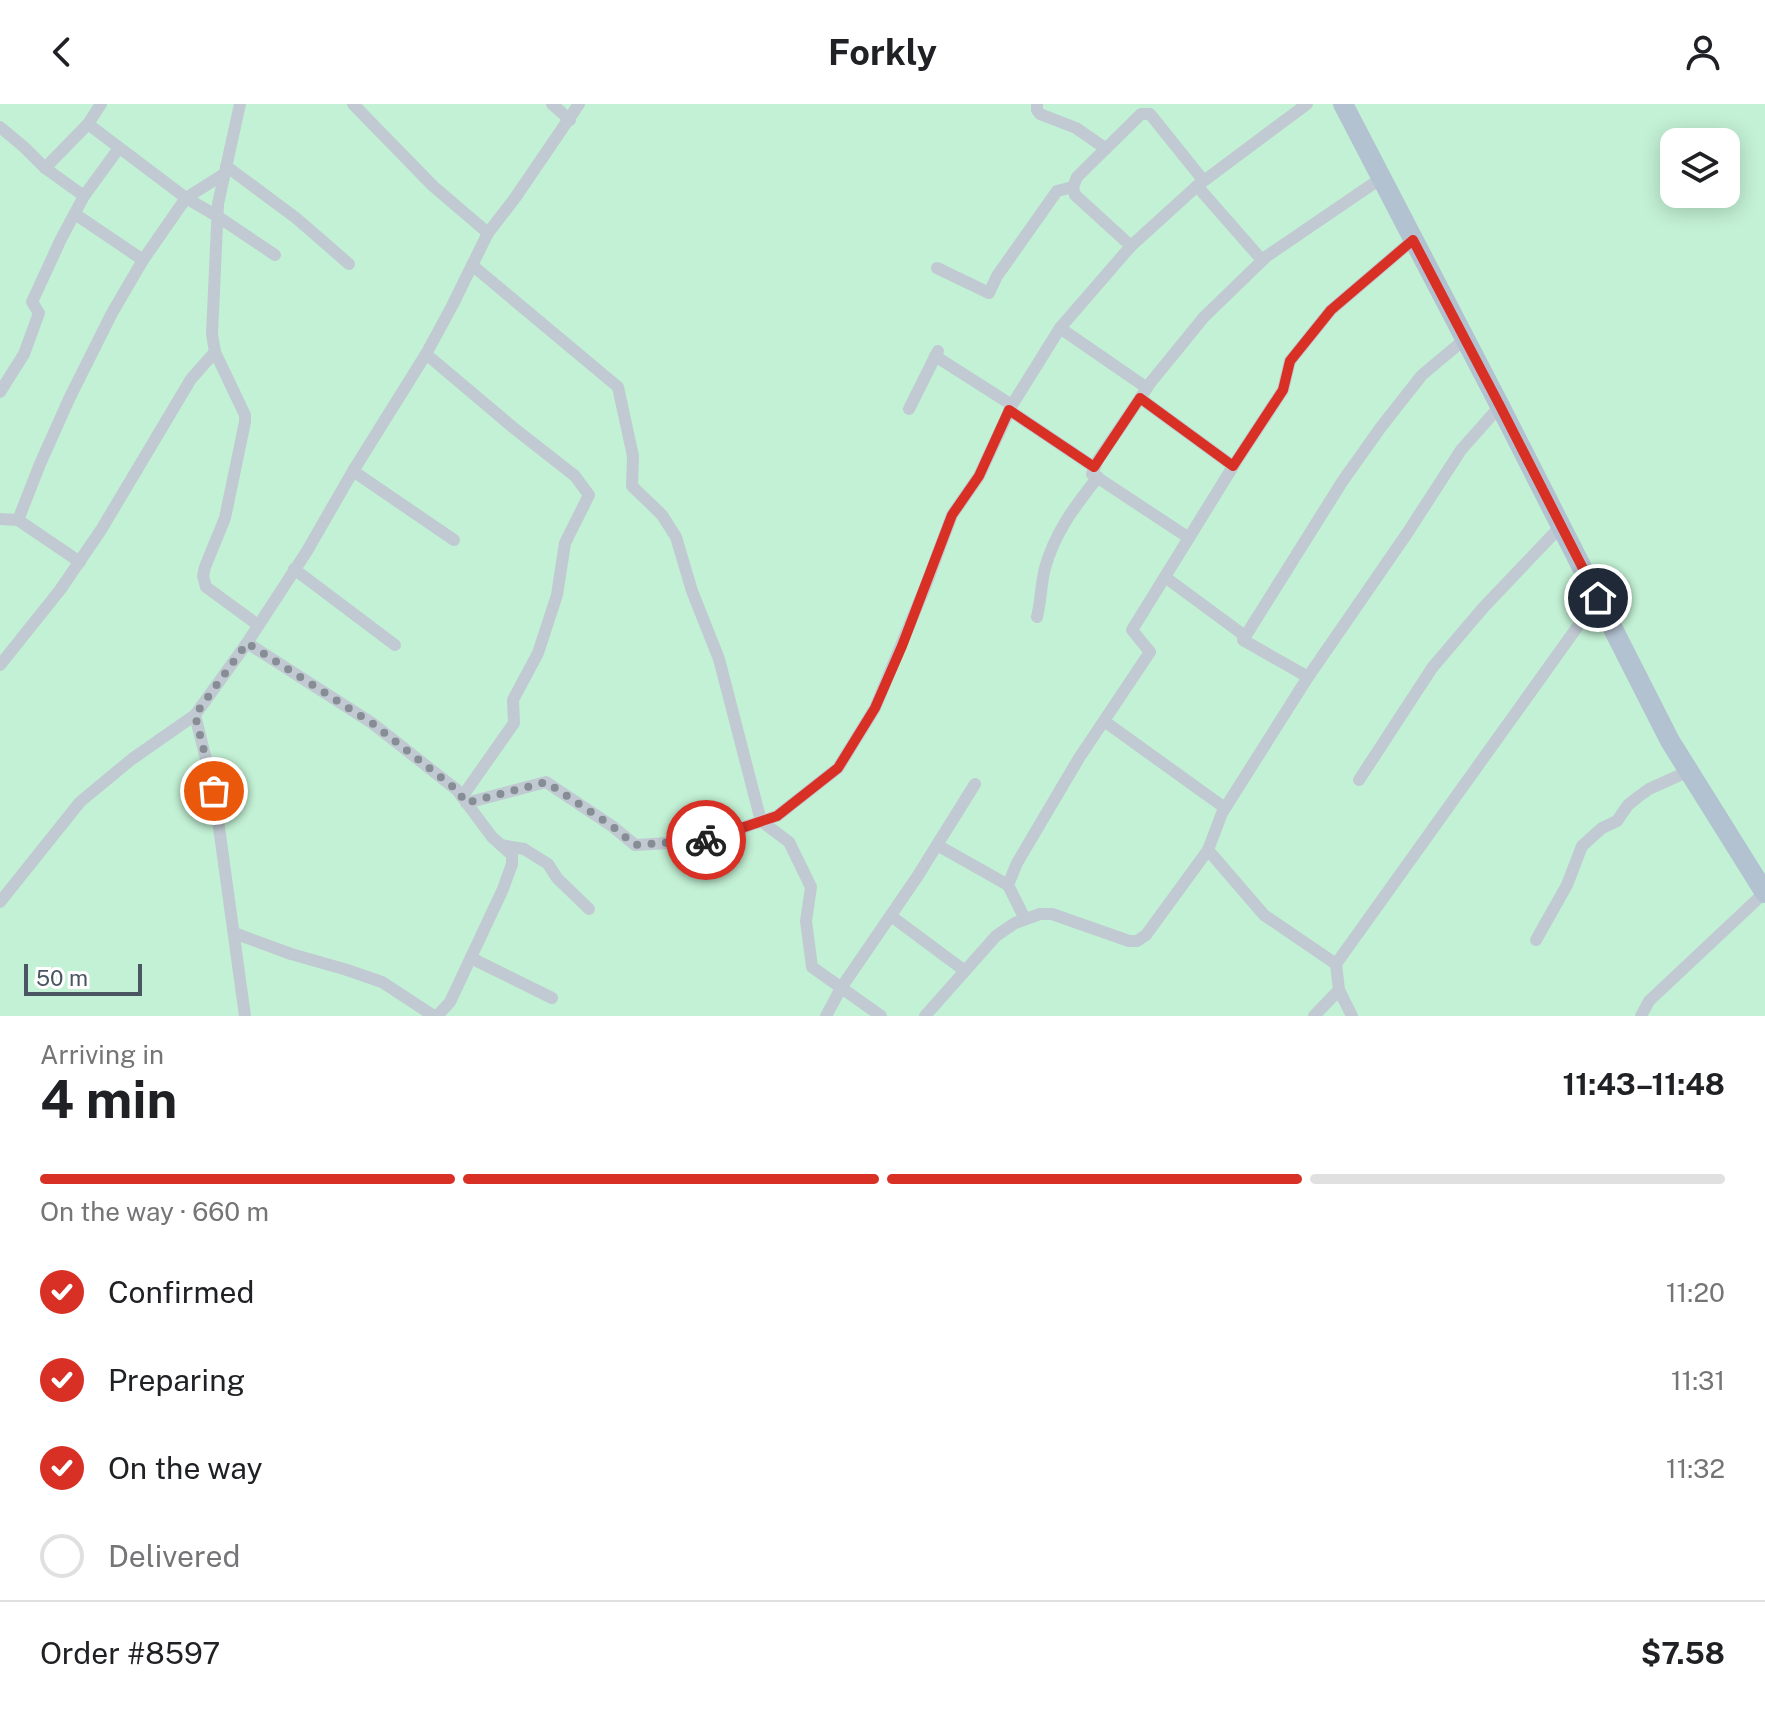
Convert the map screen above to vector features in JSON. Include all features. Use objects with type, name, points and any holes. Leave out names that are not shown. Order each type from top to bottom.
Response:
[{"type":"main road","points":[[1343,104],[1670,741],[1765,892]]},
{"type":"street","points":[[45,168],[88,124],[101,104]]},
{"type":"street","points":[[240,104],[218,204],[212,334],[215,352],[245,415],[245,422],[225,518],[203,576],[206,587],[258,625]]},
{"type":"street","points":[[353,104],[433,186],[488,233]]},
{"type":"street","points":[[552,104],[570,120]]},
{"type":"street","points":[[0,902],[80,802],[132,759],[195,715],[307,551],[426,354],[488,233],[579,104]]},
{"type":"street","points":[[1037,104],[1040,114],[1076,128],[1105,148]]},
{"type":"street","points":[[1135,104],[1150,114],[1262,260]]},
{"type":"street","points":[[464,800],[546,782],[635,845],[703,841],[777,816],[838,768],[875,708],[952,515],[979,476],[1011,407],[1060,328],[1131,246],[1200,183],[1307,104]]},
{"type":"street","points":[[1131,246],[1075,195],[1073,187],[1077,177],[1105,148],[1141,114],[1146,113]]},
{"type":"street","points":[[88,124],[186,198],[275,255]]},
{"type":"street","points":[[0,127],[45,168],[84,196]]},
{"type":"street","points":[[0,392],[24,354],[39,313],[32,302],[84,196],[119,148]]},
{"type":"street","points":[[18,520],[70,397],[112,313],[143,260],[186,198],[225,170]]},
{"type":"street","points":[[225,170],[296,218],[349,264]]},
{"type":"street","points":[[1037,617],[1044,571],[1054,540],[1143,393],[1204,317],[1262,260],[1383,177]]},
{"type":"street","points":[[937,268],[989,293],[997,276],[1057,191],[1073,187]]},
{"type":"street","points":[[75,214],[143,260]]},
{"type":"street","points":[[1008,885],[1017,863],[1079,758],[1150,652],[1132,630],[1283,390],[1290,361],[1331,310],[1413,240]]},
{"type":"street","points":[[472,265],[618,387],[633,456],[632,486],[662,515],[676,537],[692,591],[719,659],[761,821],[789,842],[811,887],[806,921],[812,967],[881,1016]]},
{"type":"street","points":[[1060,328],[1233,466]]},
{"type":"street","points":[[1308,677],[1243,640],[1342,482],[1381,427],[1422,375],[1465,339]]},
{"type":"street","points":[[0,665],[80,562],[191,379],[215,352]]},
{"type":"street","points":[[909,409],[937,352],[1189,538]]},
{"type":"street","points":[[426,354],[575,476],[589,495],[565,543],[557,595],[538,653],[513,700],[514,723],[464,800]]},
{"type":"street","points":[[925,1016],[996,936],[1025,919],[1052,914],[1129,941],[1137,941],[1146,935],[1208,850],[1225,808],[1308,677],[1461,450],[1500,406]]},
{"type":"street","points":[[353,471],[454,540]]},
{"type":"street","points":[[0,519],[18,520],[80,562]]},
{"type":"street","points":[[1359,780],[1432,668],[1483,608],[1561,526]]},
{"type":"street","points":[[294,569],[395,645]]},
{"type":"street","points":[[1165,577],[1245,636]]},
{"type":"street","points":[[1352,1016],[1339,990],[1336,964],[1598,598]]},
{"type":"street","points":[[234,933],[382,982],[436,1016],[450,1002],[512,864],[512,855],[492,837],[457,790],[372,723],[247,643]]},
{"type":"street","points":[[195,715],[214,791],[245,1016]]},
{"type":"street","points":[[1104,721],[1225,808]]},
{"type":"street","points":[[1536,940],[1567,885],[1582,846],[1602,828],[1617,821],[1638,797],[1689,771]]},
{"type":"street","points":[[826,1016],[841,988],[975,784]]},
{"type":"street","points":[[500,845],[524,849],[548,864],[557,878],[589,909]]},
{"type":"street","points":[[937,845],[1008,885],[1025,919]]},
{"type":"street","points":[[1208,850],[1264,915],[1336,964]]},
{"type":"street","points":[[1641,1016],[1649,1001],[1765,892]]},
{"type":"street","points":[[891,916],[965,971]]},
{"type":"street","points":[[471,958],[552,998]]},
{"type":"street","points":[[1314,1016],[1339,990]]},
{"type":"green space","points":[[0,104],[1765,104],[1765,1016],[0,1016]]},
{"type":"way so far","points":[[214,791],[195,715],[247,643],[372,723],[457,790],[466,803],[546,782],[635,845],[706,840]]},
{"type":"route","points":[[706,840],[777,816],[838,768],[875,708],[952,515],[979,476],[1009,410],[1094,467],[1140,398],[1233,466],[1283,390],[1290,361],[1331,310],[1413,240],[1598,598]]}]
